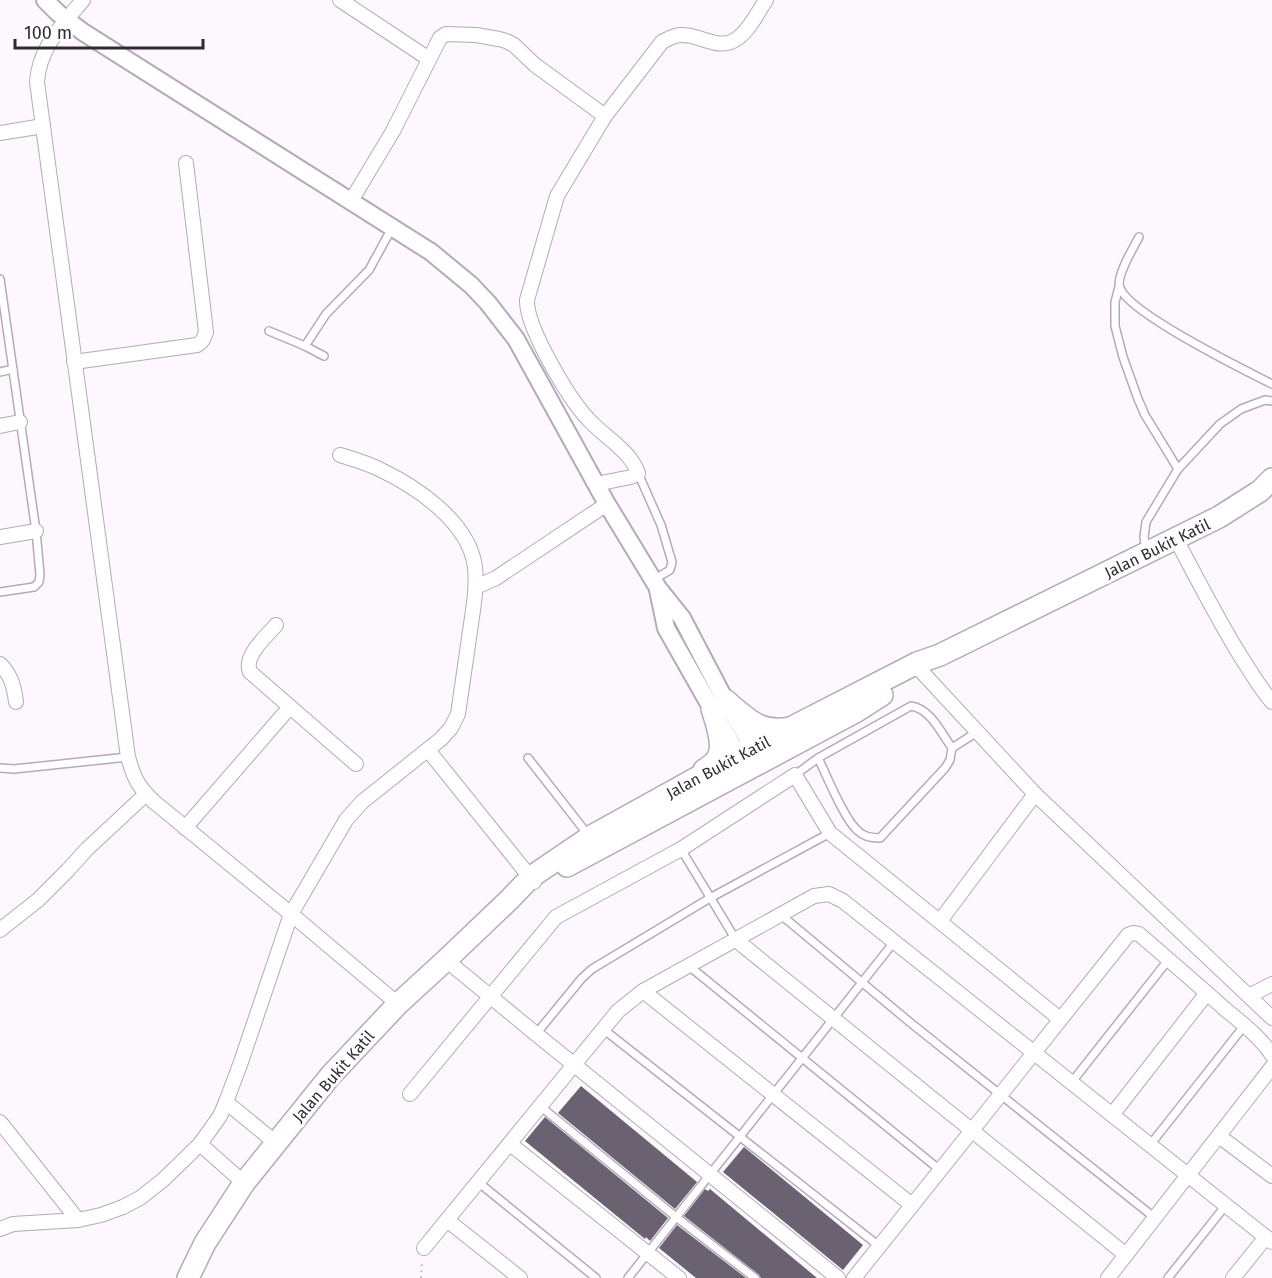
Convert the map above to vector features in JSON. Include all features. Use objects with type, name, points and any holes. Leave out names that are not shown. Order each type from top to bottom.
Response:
[{"type":"main road","name":"Jalan Bukit Katil","points":[[188,1278],[206,1243],[244,1183],[331,1075],[398,1004],[510,899],[590,837],[794,727],[1219,517],[1260,491],[1272,479]]},
{"type":"main road","name":"Jalan Bukit Katil","points":[[534,882],[857,711],[919,667]]},
{"type":"main road","points":[[719,704],[753,724],[767,729],[778,730],[794,727]]},
{"type":"main road","points":[[679,788],[711,765],[719,756],[719,704]]},
{"type":"main road","points":[[725,782],[747,754],[785,750]]},
{"type":"street","points":[[45,0],[66,20],[103,45],[431,252],[453,269],[482,297],[516,339],[607,504],[656,584],[682,618],[719,704],[747,754]]},
{"type":"street","points":[[83,0],[45,50],[39,66],[37,82],[128,757],[134,777],[146,794],[185,828],[398,1004]]},
{"type":"street","points":[[340,0],[429,58]]},
{"type":"street","points":[[596,484],[631,477],[638,473],[635,464],[577,407],[551,364],[527,307],[530,289],[557,196],[605,116],[662,42],[675,36],[690,36],[715,44],[727,44],[743,33],[766,0]]},
{"type":"street","points":[[351,201],[393,131],[440,38],[452,35],[486,36],[514,45],[535,65],[605,116]]},
{"type":"street","points":[[0,133],[43,126]]},
{"type":"street","points":[[75,362],[197,345],[204,338],[206,332],[186,163]]},
{"type":"street","points":[[0,426],[20,422]]},
{"type":"street","points":[[0,1229],[13,1224],[78,1220],[123,1207],[140,1198],[163,1180],[200,1144],[220,1116],[226,1102],[291,914],[346,820],[362,802],[441,740],[451,728],[458,714],[476,587],[475,565],[468,543],[452,521],[430,500],[404,482],[377,468],[340,455]]},
{"type":"street","points":[[476,587],[496,578],[607,504]]},
{"type":"street","points":[[0,537],[36,531]]},
{"type":"street","points":[[1176,539],[1235,647],[1262,691],[1272,702]]},
{"type":"street","points":[[276,625],[252,654],[247,666],[250,672],[356,764]]},
{"type":"street","points":[[0,664],[9,673],[16,702]]},
{"type":"street","points":[[919,667],[1035,794],[1272,1018]]},
{"type":"street","points":[[185,828],[290,707]]},
{"type":"street","points":[[428,750],[534,882]]},
{"type":"street","points":[[410,1094],[556,917],[681,849],[795,775],[830,833],[1060,1019]]},
{"type":"street","points":[[0,930],[38,900],[87,849],[146,794]]},
{"type":"street","points":[[940,921],[1035,794]]},
{"type":"street","points":[[424,1248],[618,1011],[644,991],[814,896],[830,894],[843,901],[1269,1240],[1233,1278]]},
{"type":"street","points":[[854,1278],[1128,935],[1138,934],[1169,959],[1244,1026],[1272,1055]]},
{"type":"street","points":[[736,940],[1126,1255]]},
{"type":"street","points":[[446,960],[838,1278]]},
{"type":"street","points":[[1249,996],[1272,984]]},
{"type":"street","points":[[644,991],[912,1205]]},
{"type":"street","points":[[1112,1115],[1208,993]]},
{"type":"street","points":[[1108,1278],[1272,1067]]},
{"type":"street","points":[[226,1102],[276,1143]]},
{"type":"street","points":[[0,1122],[78,1220]]},
{"type":"street","points":[[1219,1136],[1272,1176]]},
{"type":"street","points":[[200,1144],[244,1183]]},
{"type":"street","points":[[510,1144],[679,1278]]},
{"type":"street","points":[[447,1220],[520,1278]]},
{"type":"lane","points":[[305,346],[326,314],[369,270],[393,227]]},
{"type":"lane","points":[[1139,237],[1119,278],[1115,302],[1115,326],[1122,357],[1145,415],[1178,469]]},
{"type":"lane","points":[[0,279],[36,531],[40,574],[39,582],[34,587],[0,592]]},
{"type":"lane","points":[[1119,287],[1133,304],[1175,332],[1272,384]]},
{"type":"lane","points":[[268,331],[324,356]]},
{"type":"lane","points":[[0,372],[13,369]]},
{"type":"lane","points":[[1146,553],[1144,537],[1146,522],[1178,469],[1221,424],[1241,409],[1265,400],[1272,401]]},
{"type":"lane","points":[[638,473],[661,525],[672,562],[670,570],[656,584]]},
{"type":"lane","points":[[795,775],[818,758],[911,706],[917,707],[929,716],[952,748],[950,760],[945,768],[880,838],[864,836],[850,823],[818,758]]},
{"type":"lane","points":[[952,748],[978,731]]},
{"type":"lane","points":[[0,768],[14,769],[128,757]]},
{"type":"lane","points":[[528,758],[590,837]]},
{"type":"lane","points":[[536,1034],[592,969],[710,898],[830,833]]},
{"type":"lane","points":[[681,849],[736,940]]},
{"type":"lane","points":[[781,915],[861,983],[1155,1218]]},
{"type":"lane","points":[[628,1278],[894,942]]},
{"type":"lane","points":[[1071,1083],[1169,959]]},
{"type":"lane","points":[[689,966],[940,1170]]},
{"type":"lane","points":[[1150,1145],[1244,1026]]},
{"type":"lane","points":[[603,1029],[879,1246]]},
{"type":"lane","points":[[540,1106],[755,1278]]},
{"type":"lane","points":[[478,1182],[596,1278]]},
{"type":"lane","points":[[1168,1278],[1226,1205]]},
{"type":"path","points":[[421,1278],[424,1248]]},
{"type":"building","points":[[581,1086],[697,1182],[675,1209],[558,1113]]},
{"type":"building","points":[[545,1117],[668,1218],[650,1241],[525,1141]]},
{"type":"building","points":[[744,1147],[863,1245],[843,1270],[723,1172]]},
{"type":"building","points":[[705,1189],[708,1191],[710,1189],[817,1278],[761,1278],[684,1216]]},
{"type":"building","points":[[677,1225],[746,1278],[696,1278],[659,1248]]}]
